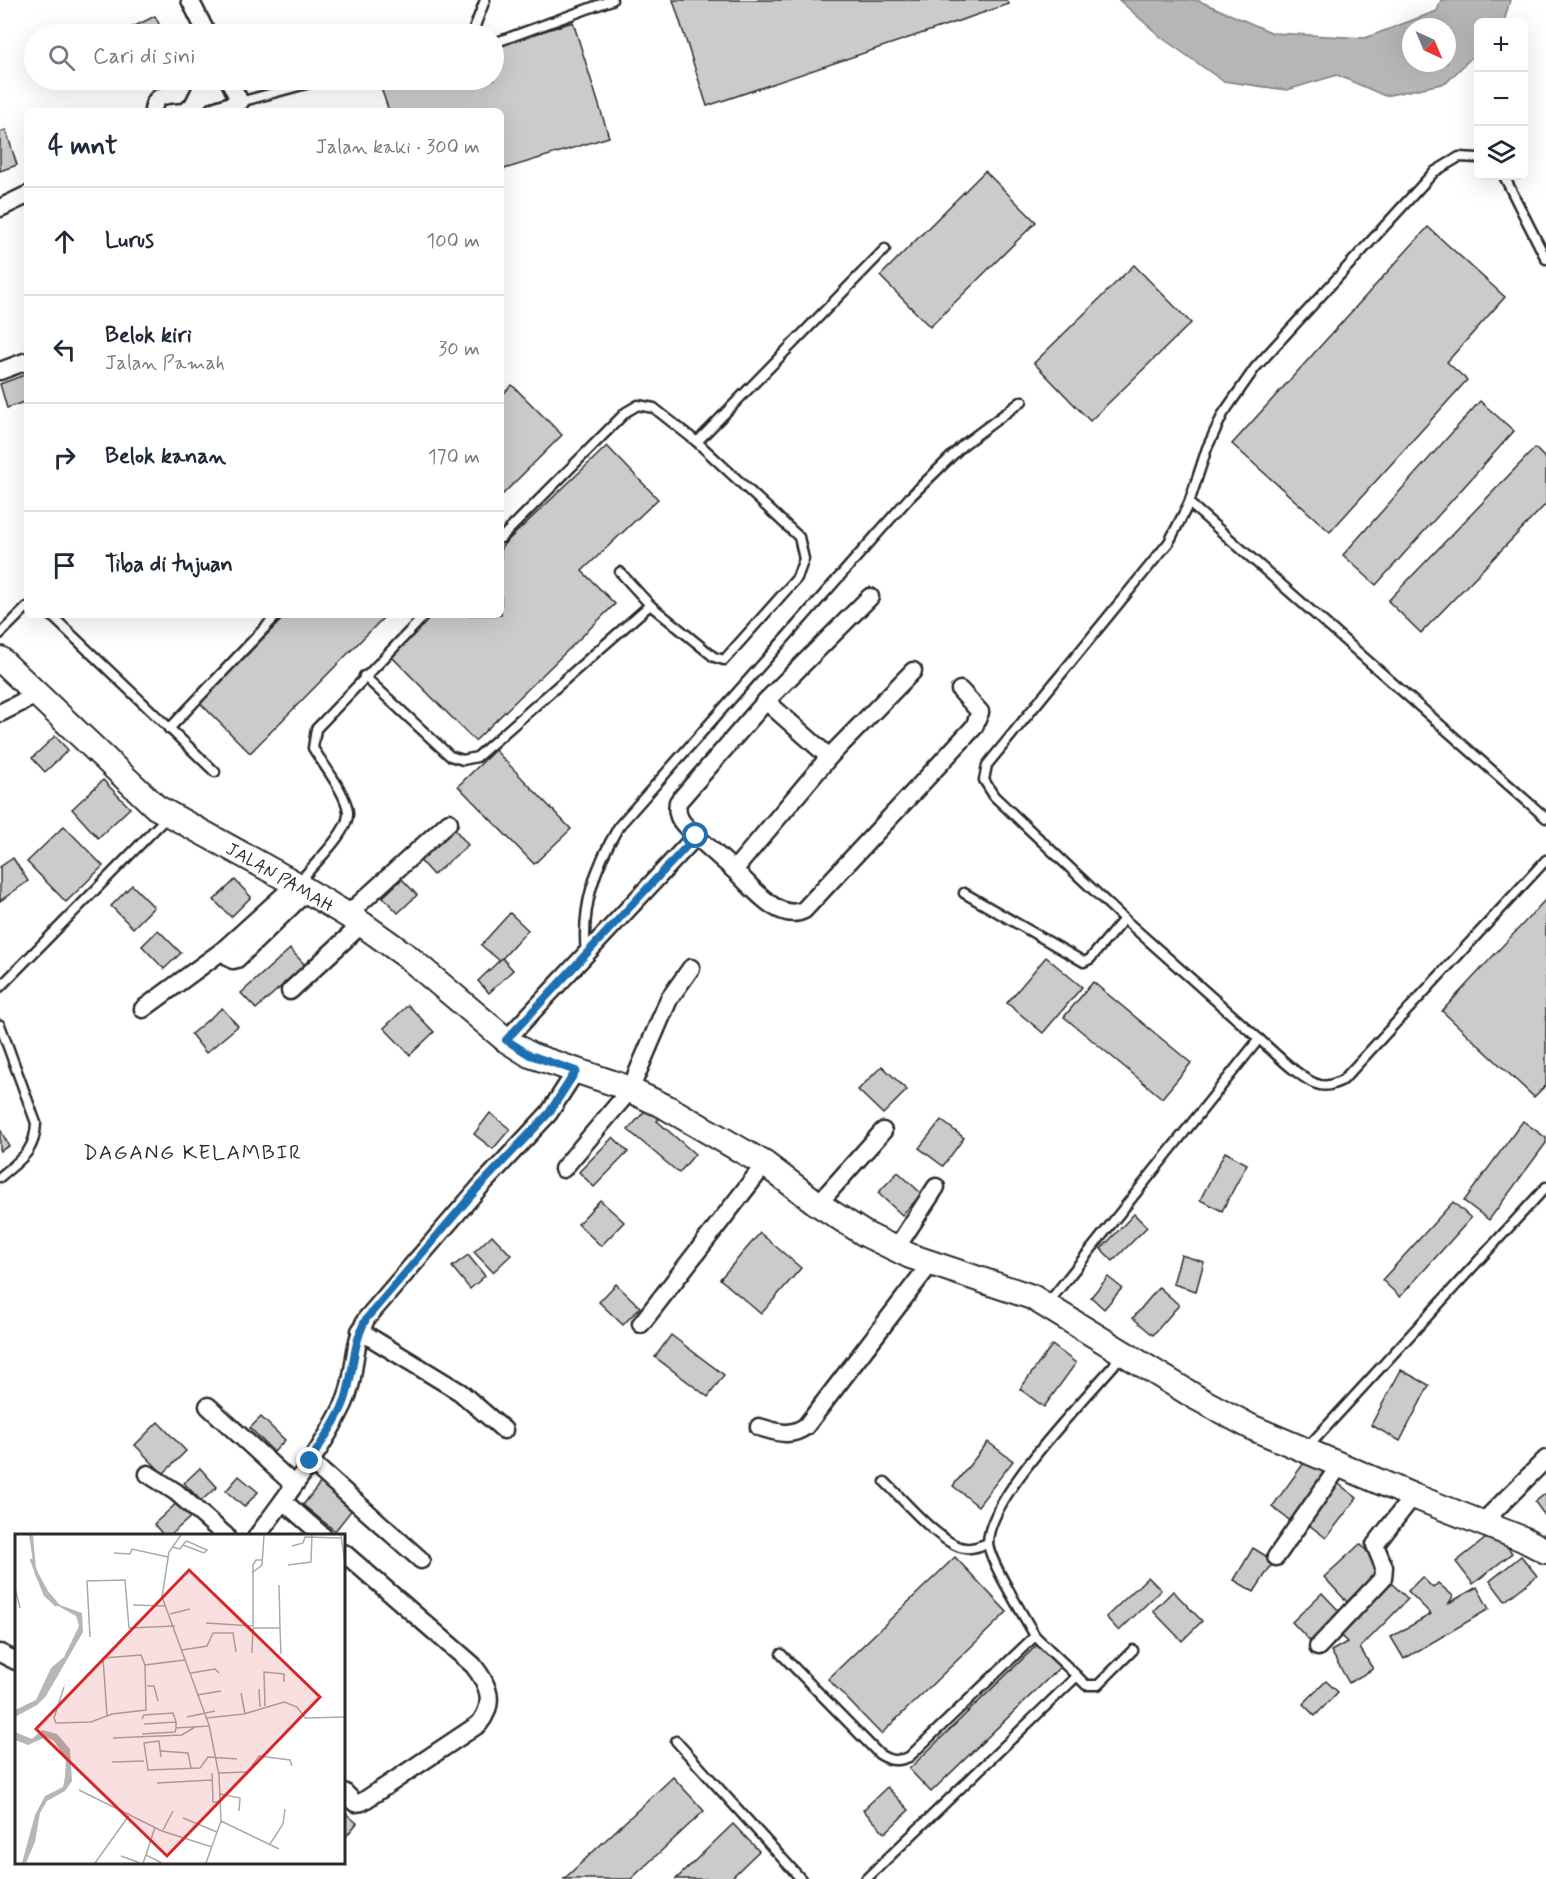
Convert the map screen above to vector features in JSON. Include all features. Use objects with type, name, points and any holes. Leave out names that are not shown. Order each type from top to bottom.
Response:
[{"type":"street","points":[[190,0],[200,24]]},
{"type":"street","points":[[154,108],[160,96],[178,94],[180,90]]},
{"type":"street","points":[[222,108],[240,102],[234,90]]},
{"type":"street","points":[[0,208],[24,196]]},
{"type":"street","points":[[0,372],[24,362]]},
{"type":"street","points":[[870,597],[766,701],[678,802],[676,811],[680,821],[782,913],[795,915],[804,910],[974,727],[980,712],[960,690]]},
{"type":"street","name":"JALAN PAMAH","points":[[0,659],[144,798],[168,815],[302,887],[354,920],[417,964],[506,1040],[530,1055],[630,1090],[698,1124],[765,1164],[818,1204],[895,1250],[1003,1285],[1047,1305],[1224,1414],[1413,1496],[1544,1546]]},
{"type":"street","points":[[734,870],[829,757],[913,671]]},
{"type":"street","points":[[0,713],[38,694]]},
{"type":"street","points":[[766,701],[829,757]]},
{"type":"street","points":[[290,991],[354,920],[449,822]]},
{"type":"street","points":[[506,1040],[696,836]]},
{"type":"street","points":[[143,1009],[222,951],[302,887]]},
{"type":"street","points":[[563,1169],[630,1090],[669,999],[691,968]]},
{"type":"street","points":[[258,1534],[310,1461],[345,1402],[360,1331],[366,1319],[477,1189],[549,1113],[576,1071]]},
{"type":"street","points":[[818,1204],[883,1131]]},
{"type":"street","points":[[641,1324],[765,1164]]},
{"type":"street","points":[[895,1250],[936,1187]]},
{"type":"street","points":[[759,1427],[785,1435],[796,1433],[806,1426],[931,1263]]},
{"type":"street","points":[[360,1331],[460,1392],[504,1430]]},
{"type":"street","points":[[208,1406],[294,1485]]},
{"type":"street","points":[[1483,1522],[1546,1459]]},
{"type":"street","points":[[310,1461],[421,1560]]},
{"type":"street","points":[[1276,1557],[1340,1465]]},
{"type":"street","points":[[148,1474],[184,1498],[224,1534]]},
{"type":"street","points":[[1318,1647],[1383,1578],[1384,1567],[1375,1545],[1413,1496]]},
{"type":"street","points":[[283,1501],[321,1534]]},
{"type":"street","points":[[345,1554],[473,1665],[489,1689],[491,1702],[487,1714],[479,1724],[362,1802],[355,1803],[345,1793]]},
{"type":"street","points":[[0,1653],[15,1660]]},
{"type":"lane","points":[[476,24],[485,0]]},
{"type":"lane","points":[[504,39],[612,0]]},
{"type":"lane","points":[[240,102],[284,90]]},
{"type":"lane","points":[[1474,158],[1459,157],[1434,172],[1255,368],[1223,414],[1207,448],[1189,503],[1169,542],[987,765],[984,780],[994,796],[1124,919],[1259,1039],[1309,1080],[1319,1085],[1332,1085],[1343,1080],[1546,860]]},
{"type":"lane","points":[[1506,180],[1546,259]]},
{"type":"lane","points":[[698,442],[885,249]]},
{"type":"lane","points":[[586,955],[584,938],[587,896],[600,857],[619,826],[909,498],[963,445],[1022,401]]},
{"type":"lane","points":[[504,535],[626,412],[638,405],[654,408],[698,442],[799,537],[804,559],[797,579],[724,660],[714,657],[650,605],[620,572]]},
{"type":"lane","points":[[1189,503],[1546,818]]},
{"type":"lane","points":[[364,676],[450,756],[463,760],[477,757],[650,605]]},
{"type":"lane","points":[[0,633],[24,611]]},
{"type":"lane","points":[[54,618],[215,772]]},
{"type":"lane","points":[[169,729],[274,618]]},
{"type":"lane","points":[[302,887],[346,823],[349,813],[345,800],[313,748],[316,729],[364,676],[422,618]]},
{"type":"lane","points":[[0,987],[168,815]]},
{"type":"lane","points":[[964,893],[1084,962],[1090,959],[1124,919]]},
{"type":"lane","points":[[0,1025],[36,1123],[35,1140],[26,1156],[0,1177]]},
{"type":"lane","points":[[1047,1305],[1259,1039]]},
{"type":"lane","points":[[1306,1450],[1546,1187]]},
{"type":"lane","points":[[1121,1352],[1114,1365],[1016,1481],[992,1525],[988,1543],[993,1557],[1035,1636],[1086,1685],[1098,1685],[1133,1650]]},
{"type":"lane","points":[[885,1482],[938,1533],[955,1545],[974,1548],[988,1543]]},
{"type":"lane","points":[[781,1654],[879,1754],[887,1760],[899,1761],[909,1757],[1035,1636]]},
{"type":"lane","points":[[866,1879],[1077,1676]]},
{"type":"lane","points":[[676,1741],[801,1879]]},
{"type":"shaded area","points":[[1119,0],[1197,0],[1273,33],[1365,38],[1402,24],[1402,72],[1456,72],[1456,18],[1418,18],[1437,11],[1441,0],[1510,0],[1505,18],[1474,18],[1474,55],[1446,83],[1385,96],[1337,75],[1287,90],[1223,81],[1162,38]]},
{"type":"building","points":[[673,0],[1007,0],[1009,4],[707,106]]},
{"type":"building","points":[[155,16],[159,24],[139,24]]},
{"type":"building","points":[[573,22],[609,137],[504,169],[504,108],[388,108],[382,90],[504,90],[504,44]]},
{"type":"building","points":[[6,130],[17,165],[0,171],[0,132]]},
{"type":"building","points":[[985,171],[1036,222],[930,327],[880,276]]},
{"type":"building","points":[[1428,227],[1505,297],[1447,362],[1467,380],[1330,532],[1232,444]]},
{"type":"building","points":[[1134,265],[1191,323],[1090,421],[1034,363]]},
{"type":"building","points":[[24,375],[24,402],[7,408],[0,384]]},
{"type":"building","points":[[512,385],[562,435],[504,493],[504,393]]},
{"type":"building","points":[[1480,401],[1514,431],[1376,585],[1343,555]]},
{"type":"building","points":[[607,446],[658,499],[582,571],[615,604],[475,741],[393,658],[390,651],[426,618],[504,618],[504,544]]},
{"type":"building","points":[[1535,448],[1546,459],[1546,504],[1421,633],[1388,601]]},
{"type":"building","points":[[283,618],[383,618],[250,753],[200,703]]},
{"type":"building","points":[[55,736],[68,750],[45,772],[32,758]]},
{"type":"building","points":[[495,750],[571,829],[534,864],[458,786]]},
{"type":"building","points":[[103,780],[130,808],[98,838],[72,809]]},
{"type":"building","points":[[64,826],[103,866],[66,902],[27,862]]},
{"type":"building","points":[[452,826],[468,845],[433,875],[416,856]]},
{"type":"building","points":[[13,858],[28,881],[0,901],[0,867]]},
{"type":"building","points":[[402,879],[417,895],[398,913],[383,897]]},
{"type":"building","points":[[235,880],[251,897],[231,917],[214,900]]},
{"type":"building","points":[[132,885],[154,907],[133,928],[111,906]]},
{"type":"building","points":[[1546,899],[1546,1085],[1534,1097],[1442,1011]]},
{"type":"building","points":[[510,913],[528,930],[500,961],[481,945]]},
{"type":"building","points":[[158,930],[181,953],[164,969],[142,946]]},
{"type":"building","points":[[290,949],[305,965],[256,1009],[241,993]]},
{"type":"building","points":[[1046,957],[1082,987],[1043,1033],[1007,1003]]},
{"type":"building","points":[[502,958],[513,970],[489,993],[478,981]]},
{"type":"building","points":[[1093,982],[1191,1063],[1162,1098],[1064,1017]]},
{"type":"building","points":[[408,1005],[434,1032],[410,1055],[384,1028]]},
{"type":"building","points":[[222,1008],[238,1026],[206,1053],[191,1034]]},
{"type":"building","points":[[882,1066],[907,1090],[883,1114],[858,1090]]},
{"type":"building","points":[[651,1104],[663,1115],[657,1121],[695,1154],[679,1173],[628,1130]]},
{"type":"building","points":[[490,1113],[510,1129],[493,1149],[474,1134]]},
{"type":"building","points":[[941,1120],[964,1138],[943,1166],[919,1148]]},
{"type":"building","points":[[1523,1121],[1546,1138],[1546,1143],[1489,1220],[1464,1201]]},
{"type":"building","points":[[0,1129],[9,1146],[0,1151]]},
{"type":"building","points":[[613,1137],[628,1152],[594,1187],[579,1172]]},
{"type":"building","points":[[1225,1152],[1247,1164],[1222,1211],[1200,1200]]},
{"type":"building","points":[[898,1172],[922,1194],[902,1215],[878,1193]]},
{"type":"building","points":[[600,1200],[624,1222],[601,1246],[578,1224]]},
{"type":"building","points":[[1453,1202],[1471,1218],[1400,1297],[1382,1280]]},
{"type":"building","points":[[1134,1214],[1147,1227],[1113,1261],[1101,1249]]},
{"type":"building","points":[[760,1233],[801,1268],[761,1314],[720,1279]]},
{"type":"building","points":[[492,1235],[511,1255],[493,1272],[474,1252]]},
{"type":"building","points":[[468,1255],[485,1276],[470,1289],[452,1267]]},
{"type":"building","points":[[1181,1255],[1204,1262],[1196,1291],[1173,1284]]},
{"type":"building","points":[[1108,1277],[1122,1288],[1104,1309],[1091,1297]]},
{"type":"building","points":[[616,1284],[640,1307],[623,1325],[599,1302]]},
{"type":"building","points":[[1159,1287],[1179,1305],[1153,1335],[1133,1318]]},
{"type":"building","points":[[671,1335],[724,1375],[708,1397],[655,1357]]},
{"type":"building","points":[[1052,1345],[1076,1363],[1044,1407],[1020,1389]]},
{"type":"building","points":[[1401,1370],[1429,1385],[1400,1441],[1371,1425]]},
{"type":"building","points":[[261,1417],[285,1440],[274,1452],[250,1428]]},
{"type":"building","points":[[158,1422],[186,1451],[163,1474],[135,1445]]},
{"type":"building","points":[[988,1442],[1013,1461],[978,1506],[953,1486]]},
{"type":"building","points":[[1309,1456],[1330,1471],[1292,1522],[1272,1507]]},
{"type":"building","points":[[200,1468],[217,1487],[201,1501],[184,1483]]},
{"type":"building","points":[[239,1476],[258,1492],[244,1507],[226,1491]]},
{"type":"building","points":[[1335,1481],[1357,1498],[1326,1538],[1304,1521]]},
{"type":"building","points":[[321,1482],[354,1507],[335,1531],[303,1505]]},
{"type":"building","points":[[1546,1493],[1546,1517],[1535,1502]]},
{"type":"building","points":[[180,1500],[193,1515],[171,1534],[162,1534],[154,1524]]},
{"type":"building","points":[[1495,1531],[1512,1553],[1473,1584],[1456,1562]]},
{"type":"building","points":[[1360,1544],[1383,1568],[1347,1602],[1324,1577]]},
{"type":"building","points":[[1253,1548],[1274,1561],[1254,1592],[1234,1580]]},
{"type":"building","points":[[1521,1556],[1537,1576],[1505,1601],[1490,1581]]},
{"type":"building","points":[[955,1557],[1007,1612],[881,1734],[828,1679]]},
{"type":"building","points":[[1148,1577],[1161,1590],[1119,1631],[1106,1617]]},
{"type":"building","points":[[1422,1577],[1433,1588],[1438,1583],[1453,1596],[1449,1603],[1477,1587],[1489,1609],[1404,1659],[1391,1637],[1431,1614],[1408,1591]]},
{"type":"building","points":[[1391,1583],[1408,1599],[1360,1648],[1373,1669],[1349,1683],[1331,1651],[1347,1642],[1340,1635]]},
{"type":"building","points":[[1173,1591],[1202,1621],[1182,1641],[1153,1611]]},
{"type":"building","points":[[1322,1593],[1341,1613],[1311,1642],[1292,1622]]},
{"type":"building","points":[[1038,1644],[1060,1667],[931,1792],[909,1769]]},
{"type":"building","points":[[1326,1681],[1338,1692],[1315,1716],[1303,1704]]},
{"type":"building","points":[[673,1777],[704,1811],[631,1879],[564,1879]]},
{"type":"building","points":[[887,1787],[909,1810],[885,1833],[863,1810]]},
{"type":"building","points":[[345,1813],[357,1823],[345,1838]]},
{"type":"building","points":[[733,1824],[759,1851],[730,1879],[676,1879]]},
{"type":"district","name":"DAGANG KELAMBIR","points":[[193,1152]]},
{"type":"route","points":[[310,1461],[345,1402],[353,1370],[356,1341],[366,1319],[477,1189],[549,1113],[564,1093],[576,1071],[530,1055],[506,1040],[696,836]]}]
